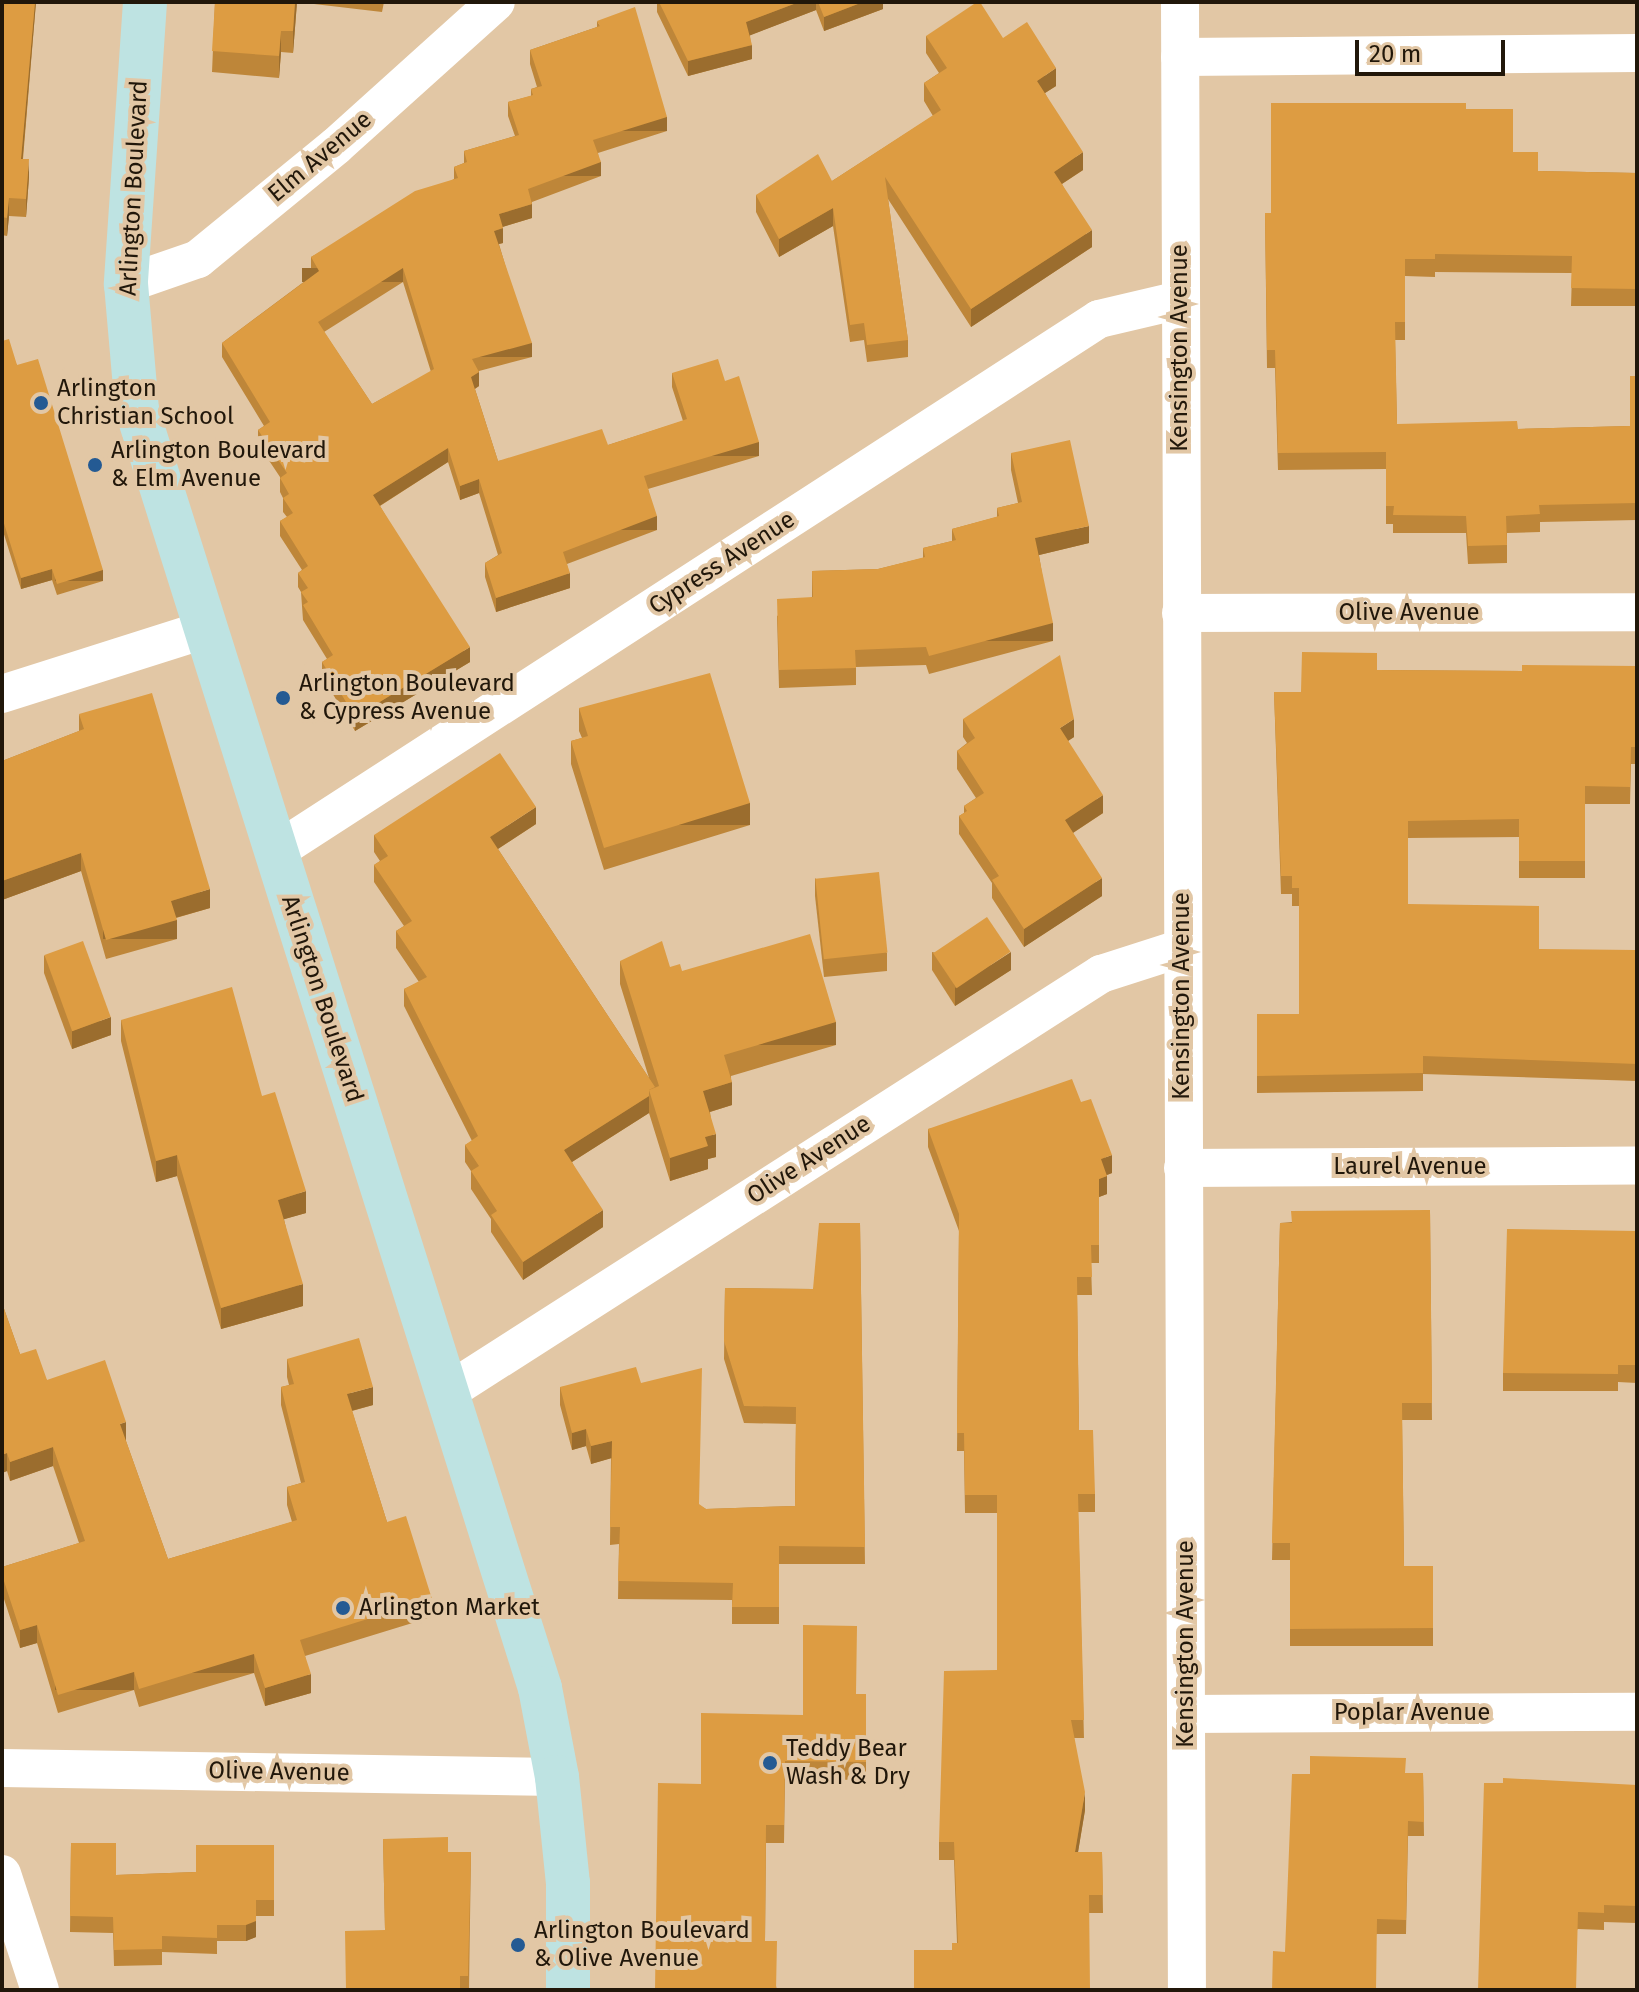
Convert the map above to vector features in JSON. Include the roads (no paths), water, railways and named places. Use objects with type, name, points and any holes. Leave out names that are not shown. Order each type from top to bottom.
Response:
[{"type":"main road","name":"Arlington Boulevard","points":[[145,2],[126,284],[137,410],[540,1688],[557,1777],[568,1883],[568,1990]]},
{"type":"street","name":"Elm Avenue","points":[[126,284],[198,259],[336,146],[496,2]]},
{"type":"street","name":"Kensington Avenue","points":[[1180,2],[1187,1990]]},
{"type":"street","points":[[1180,57],[1637,53]]},
{"type":"street","name":"Cypress Avenue","points":[[275,852],[1099,319],[1180,300]]},
{"type":"street","name":"Olive Avenue","points":[[1181,613],[1637,612]]},
{"type":"street","points":[[2,694],[204,630]]},
{"type":"street","name":"Olive Avenue","points":[[446,1393],[1101,974],[1182,948]]},
{"type":"street","name":"Laurel Avenue","points":[[1183,1168],[1637,1166]]},
{"type":"street","name":"Poplar Avenue","points":[[1187,1714],[1637,1712]]},
{"type":"street","name":"Olive Avenue","points":[[2,1768],[557,1777]]},
{"type":"street","points":[[2,1874],[40,1990]]},
{"type":"place","name":"Arlington Christian School","points":[[41,403]]},
{"type":"place","name":"Arlington Boulevard & Elm Avenue","points":[[95,465]]},
{"type":"place","name":"Arlington Boulevard & Cypress Avenue","points":[[283,698]]},
{"type":"place","name":"Arlington Market","points":[[343,1608]]},
{"type":"place","name":"Teddy Bear Wash & Dry","points":[[770,1763]]},
{"type":"place","name":"Arlington Boulevard & Olive Avenue","points":[[518,1945]]}]
